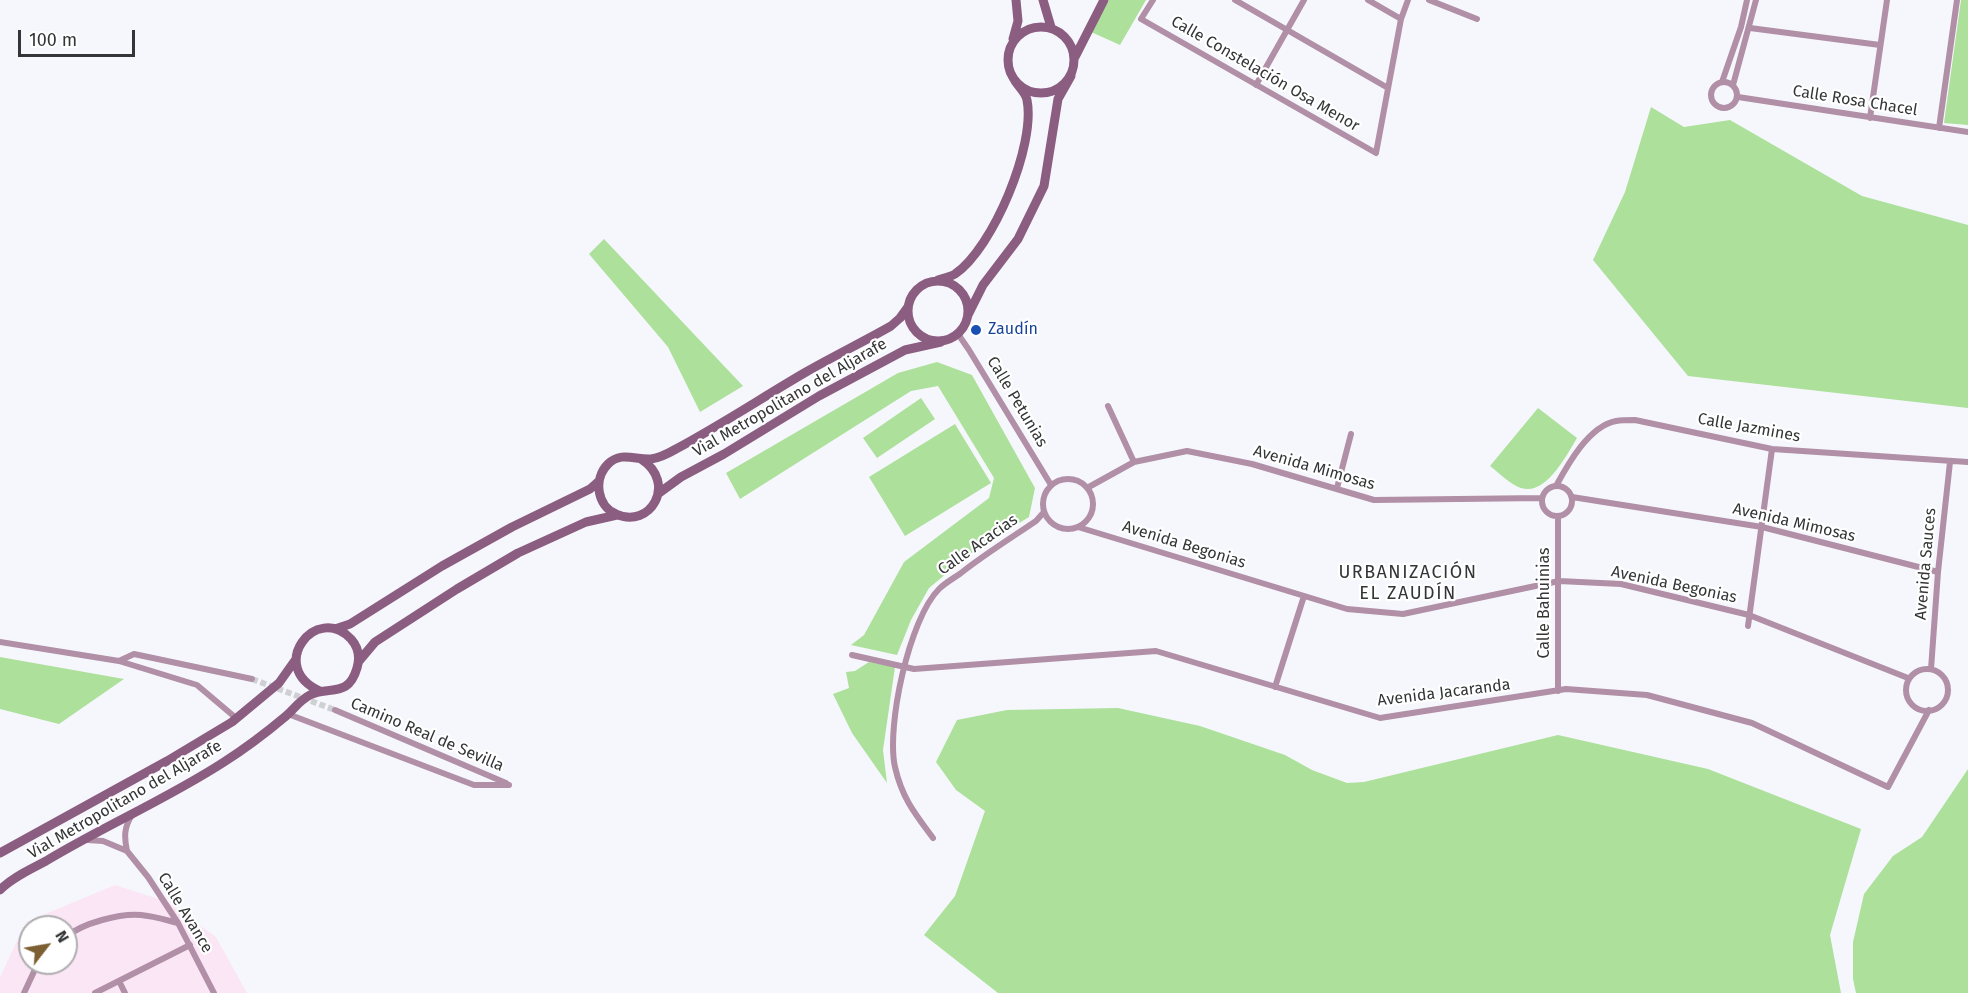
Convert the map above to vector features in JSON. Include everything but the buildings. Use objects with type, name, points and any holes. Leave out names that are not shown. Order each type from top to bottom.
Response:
[{"type":"main road","name":"Vial Metropolitano del Aljarafe","points":[[0,853],[167,762],[236,718],[279,683],[296,659],[300,643],[308,635],[324,628],[335,629],[350,624],[442,566],[512,527],[590,489],[599,481],[607,465],[615,459],[633,456],[653,459],[669,453],[724,423],[805,372],[889,327],[908,307],[914,291],[928,282],[954,275],[973,258],[994,224],[1011,190],[1023,152],[1028,114],[1027,98],[1008,67],[1008,53],[1018,21],[1016,0]]},
{"type":"main road","points":[[1043,0],[1051,27]]},
{"type":"main road","points":[[958,334],[983,285],[1017,239],[1044,186],[1058,99],[1071,76],[1075,57],[1104,0]]},
{"type":"main road","points":[[1012,42],[1027,29],[1051,27],[1061,32],[1069,41],[1075,57]]},
{"type":"main road","points":[[1069,41],[1089,29]]},
{"type":"main road","points":[[1015,81],[1024,89],[1042,93],[1060,88],[1071,76]]},
{"type":"main road","points":[[938,280],[949,282],[964,295],[968,304],[968,315]]},
{"type":"main road","points":[[908,307],[908,317],[918,335],[927,340],[941,342]]},
{"type":"main road","name":"Vial Metropolitano del Aljarafe","points":[[0,890],[83,840],[189,784],[227,760],[288,714],[308,695],[320,691],[331,691],[347,684],[355,676],[359,661],[375,642],[518,553],[586,522],[616,515],[634,517],[643,514],[651,508],[659,493],[681,477],[847,381],[904,350],[941,342],[954,338],[958,334]]},
{"type":"main road","points":[[641,459],[650,464],[656,472],[659,493]]},
{"type":"main road","points":[[599,481],[602,501],[616,515]]},
{"type":"main road","points":[[335,629],[353,641],[359,661]]},
{"type":"main road","points":[[296,659],[297,670],[302,678],[310,686],[320,691]]},
{"type":"street","name":"Calle Constelación Osa Menor","points":[[1153,0],[1141,19],[1376,153],[1388,88]]},
{"type":"street","points":[[1235,0],[1388,88],[1401,18],[1408,0]]},
{"type":"street","points":[[1256,85],[1304,0]]},
{"type":"street","points":[[1368,0],[1401,18]]},
{"type":"street","points":[[1430,0],[1477,19]]},
{"type":"street","points":[[1722,82],[1741,27],[1747,0]]},
{"type":"street","points":[[1733,85],[1756,0]]},
{"type":"street","points":[[1870,118],[1887,0]]},
{"type":"street","points":[[1939,128],[1957,0]]},
{"type":"street","points":[[1750,28],[1880,45]]},
{"type":"street","points":[[1718,83],[1733,85],[1738,97],[1735,104],[1721,108],[1714,103],[1712,90],[1718,83]]},
{"type":"street","name":"Calle Rosa Chacel","points":[[1738,97],[1968,132]]},
{"type":"street","name":"Calle Petunias","points":[[958,334],[1051,485]]},
{"type":"street","points":[[1108,406],[1134,462]]},
{"type":"street","name":"Calle Jazmines","points":[[1556,486],[1569,462],[1584,444],[1599,429],[1615,421],[1635,420],[1772,449],[1968,462]]},
{"type":"street","points":[[1337,488],[1351,434]]},
{"type":"street","points":[[1748,626],[1772,449]]},
{"type":"street","name":"Avenida Mimosas","points":[[1086,488],[1134,462],[1187,451],[1252,464],[1374,500],[1542,498]]},
{"type":"street","name":"Avenida Sauces","points":[[1931,669],[1938,572],[1950,462]]},
{"type":"street","points":[[1063,479],[1072,479],[1080,482],[1086,488],[1092,498],[1092,506],[1090,515],[1078,527],[1063,528],[1055,525],[1044,512],[1043,501],[1051,485],[1063,479]]},
{"type":"street","points":[[1556,486],[1566,489],[1572,497],[1570,509],[1558,516],[1546,511],[1542,498],[1547,490],[1556,486]]},
{"type":"street","name":"Avenida Mimosas","points":[[1572,497],[1762,527],[1938,572]]},
{"type":"street","name":"Calle Acacias","points":[[933,838],[907,802],[895,765],[894,726],[904,666],[914,634],[938,590],[1036,521],[1044,512]]},
{"type":"street","name":"Calle Bahuinias","points":[[1558,516],[1558,691]]},
{"type":"street","name":"Avenida Begonias","points":[[1078,527],[1347,609],[1403,614],[1559,581],[1621,584],[1749,615],[1908,678]]},
{"type":"street","points":[[1275,687],[1304,596]]},
{"type":"street","points":[[0,642],[119,661],[197,685],[236,718]]},
{"type":"street","name":"Avenida Jacaranda","points":[[852,655],[914,669],[1156,651],[1380,718],[1566,689],[1647,695],[1752,723],[1888,788],[1929,711]]},
{"type":"street","points":[[119,661],[134,654],[252,679]]},
{"type":"street","points":[[1931,669],[1945,680],[1947,694],[1942,704],[1929,711],[1911,704],[1907,697],[1906,687],[1908,678],[1919,670],[1931,669]]},
{"type":"street","name":"Camino Real de Sevilla","points":[[288,714],[474,785],[509,785],[335,710]]},
{"type":"street","points":[[127,851],[124,837],[126,824],[133,813]]},
{"type":"street","points":[[83,840],[95,839],[127,851]]},
{"type":"street","name":"Calle Avance","points":[[127,851],[148,877],[178,923],[214,993]]},
{"type":"street","points":[[78,930],[104,919],[141,915],[178,923]]},
{"type":"street","points":[[98,992],[190,945]]},
{"type":"street","points":[[24,993],[32,975]]},
{"type":"street","points":[[119,981],[125,993]]},
{"type":"shaded area","points":[[115,885],[168,902],[216,937],[247,993],[0,993],[0,977],[18,939],[18,975],[78,975],[78,915],[43,915]]},
{"type":"green space","points":[[1109,0],[1146,0],[1120,45],[1091,32]]},
{"type":"green space","points":[[1961,0],[1968,0],[1968,125],[1944,123]]},
{"type":"green space","points":[[1651,107],[1684,127],[1730,120],[1862,196],[1968,225],[1968,408],[1688,376],[1593,260],[1625,192]]},
{"type":"green space","points":[[604,239],[743,386],[700,412],[668,347],[589,254]]},
{"type":"green space","points":[[937,362],[972,375],[1035,488],[1029,517],[975,550],[929,588],[911,620],[897,655],[851,645],[864,635],[904,562],[989,498],[994,478],[938,386],[911,391],[740,499],[726,473],[898,373]]},
{"type":"green space","points":[[921,398],[935,419],[877,458],[863,438]]},
{"type":"green space","points":[[1538,408],[1577,438],[1561,464],[1547,480],[1530,489],[1521,488],[1509,482],[1490,466]]},
{"type":"green space","points":[[955,424],[991,483],[905,536],[869,477]]},
{"type":"green space","points":[[0,657],[124,679],[59,724],[0,709]]},
{"type":"green space","points":[[869,662],[895,667],[883,750],[887,783],[852,733],[833,694],[849,688],[846,672],[855,671]]},
{"type":"green space","points":[[1118,708],[1200,726],[1285,755],[1312,770],[1347,783],[1364,782],[1558,735],[1708,769],[1861,829],[1830,935],[1841,993],[998,993],[924,935],[955,896],[985,811],[956,790],[936,762],[957,720],[1007,710]]},
{"type":"green space","points":[[1968,769],[1968,993],[1856,993],[1853,979],[1853,942],[1864,894],[1893,856],[1922,837]]},
{"type":"tunnel","points":[[252,679],[335,710]]},
{"type":"place","name":"Zaudín","points":[[976,330]]},
{"type":"district","name":"URBANIZACIÓN EL ZAUDÍN","points":[[1408,583]]}]
